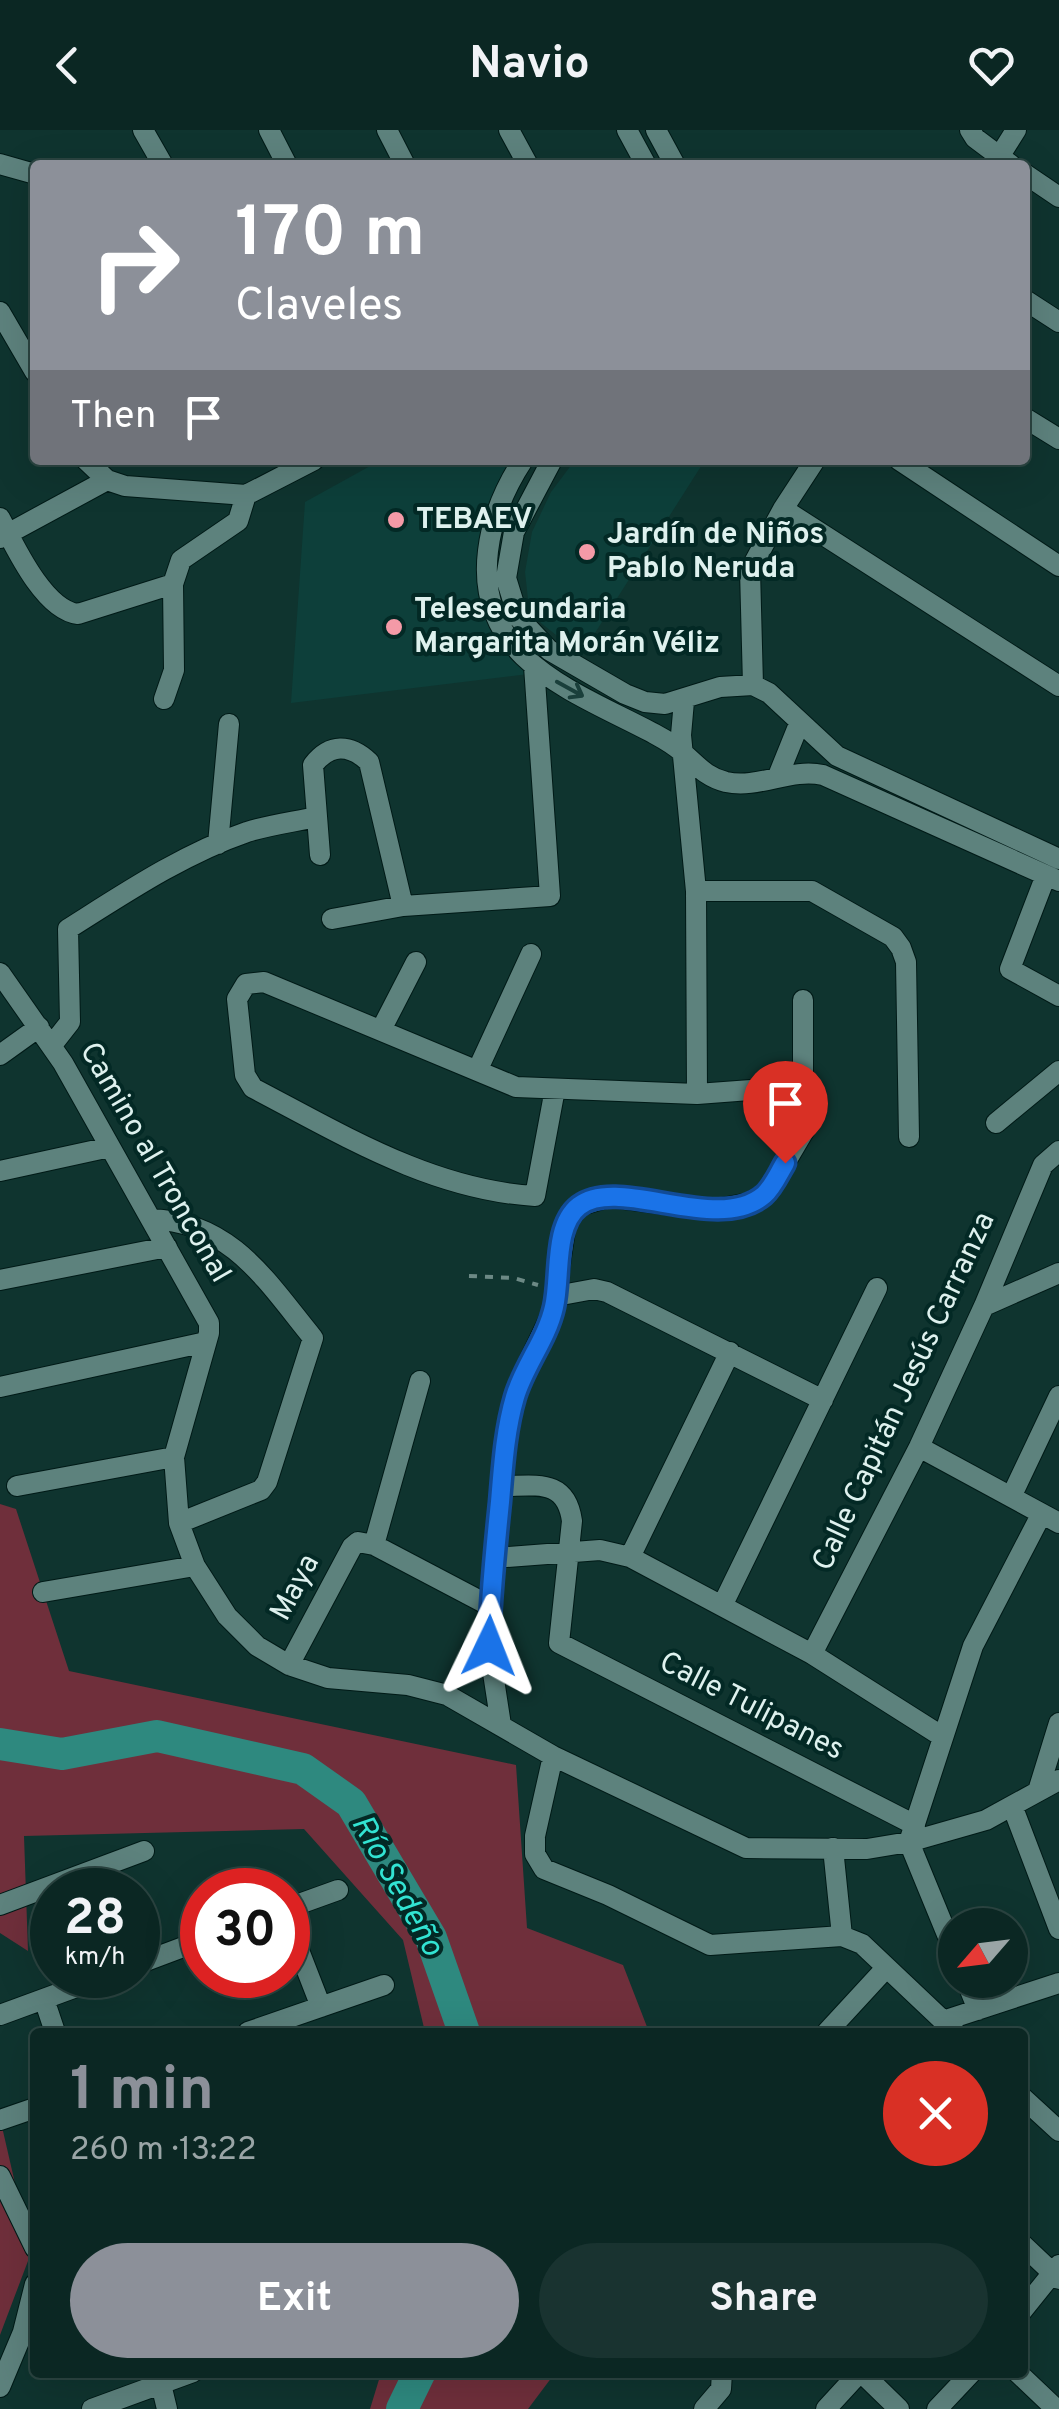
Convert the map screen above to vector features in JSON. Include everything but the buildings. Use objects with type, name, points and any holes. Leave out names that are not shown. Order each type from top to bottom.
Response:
[{"type":"street","points":[[143,130],[160,160]]},
{"type":"street","points":[[268,130],[284,160]]},
{"type":"street","points":[[387,130],[402,160]]},
{"type":"street","points":[[509,130],[525,160]]},
{"type":"street","points":[[628,130],[643,160]]},
{"type":"street","points":[[656,130],[665,160]]},
{"type":"street","points":[[970,130],[999,160]]},
{"type":"street","points":[[1002,160],[1016,130]]},
{"type":"street","points":[[0,164],[30,173]]},
{"type":"street","points":[[1030,177],[1059,197]]},
{"type":"street","points":[[1030,303],[1059,322]]},
{"type":"street","points":[[0,312],[30,363]]},
{"type":"street","points":[[1030,421],[1059,439]]},
{"type":"street","points":[[91,465],[107,480],[125,486],[246,496],[305,465]]},
{"type":"street","points":[[520,465],[495,515],[485,573],[497,625],[510,645],[534,666],[683,752],[712,778],[731,783],[796,772],[824,775],[1055,872]]},
{"type":"street","points":[[549,465],[523,510],[508,556],[510,598],[518,617],[549,650],[624,694],[665,704],[720,687],[753,685],[768,693],[837,756],[1055,872]]},
{"type":"street","points":[[753,685],[750,570],[812,465]]},
{"type":"street","points":[[907,465],[1059,566]]},
{"type":"street","points":[[107,480],[3,530],[50,601],[64,612],[78,614],[173,584]]},
{"type":"street","points":[[164,698],[174,670],[173,584],[181,560],[238,520],[246,496]]},
{"type":"street","points":[[783,509],[1059,686]]},
{"type":"street","points":[[332,919],[403,906],[550,896],[534,666]]},
{"type":"street","points":[[684,701],[681,721],[696,891],[696,1094]]},
{"type":"street","points":[[218,844],[229,724]]},
{"type":"street","points":[[778,776],[799,724]]},
{"type":"street","points":[[320,855],[313,764],[322,753],[340,746],[357,751],[369,762],[403,906]]},
{"type":"street","points":[[0,1055],[70,1022],[68,928],[152,876],[218,844],[247,832],[316,817]]},
{"type":"street","points":[[1055,872],[1010,969],[1059,996]]},
{"type":"street","points":[[696,891],[812,891],[892,938],[901,948],[906,962],[909,1136]]},
{"type":"street","points":[[478,1070],[531,954]]},
{"type":"street","points":[[381,1030],[416,962]]},
{"type":"street","name":"Camino al Tronconal","points":[[0,973],[45,1036],[167,1247],[209,1323],[206,1342]]},
{"type":"street","points":[[555,1090],[535,1196],[486,1191],[388,1159],[253,1088],[248,1082],[236,999],[246,984],[264,982],[516,1087],[696,1094],[803,1086]]},
{"type":"street","points":[[501,1724],[489,1646],[507,1427],[523,1374],[548,1326],[556,1296],[563,1235],[579,1206],[609,1197],[711,1210],[761,1198],[768,1192],[807,1126],[803,1000]]},
{"type":"street","points":[[996,1123],[1059,1070]]},
{"type":"street","points":[[0,1171],[110,1147]]},
{"type":"street","name":"Calle Capitán Jesús Carranza","points":[[812,1654],[919,1448],[1043,1165],[1055,1154]]},
{"type":"street","points":[[151,1219],[194,1225],[236,1248],[313,1338],[267,1482],[261,1490],[179,1523]]},
{"type":"street","points":[[0,1280],[167,1247]]},
{"type":"street","points":[[984,1306],[1059,1273]]},
{"type":"street","points":[[722,1606],[877,1288]]},
{"type":"street","points":[[556,1296],[594,1289],[607,1292],[824,1400]]},
{"type":"street","points":[[0,1387],[206,1342],[174,1456],[179,1523],[194,1566],[241,1633],[290,1665],[328,1678],[430,1689],[501,1724],[553,1756],[746,1848],[867,1849],[912,1833],[986,1820],[1059,1780]]},
{"type":"street","points":[[630,1557],[730,1352]]},
{"type":"street","name":"Maya","points":[[290,1665],[352,1547],[367,1543],[420,1381]]},
{"type":"street","points":[[1012,1495],[1053,1424],[1059,1396]]},
{"type":"street","points":[[919,1448],[1050,1519],[973,1646],[912,1833],[939,1908]]},
{"type":"street","points":[[17,1486],[174,1456]]},
{"type":"street","points":[[502,1486],[547,1486],[565,1498],[572,1521],[570,1554]]},
{"type":"street","points":[[367,1543],[490,1606]]},
{"type":"street","points":[[494,1558],[600,1550],[630,1557],[812,1654],[943,1737]]},
{"type":"street","name":"Calle Tulipanes","points":[[570,1554],[559,1644],[912,1833]]},
{"type":"street","points":[[43,1592],[194,1566]]},
{"type":"street","points":[[1038,1792],[1059,1723]]},
{"type":"street","points":[[553,1756],[535,1836],[538,1862],[544,1869],[608,1894],[710,1945],[842,1936],[862,1944],[949,2027],[978,2010],[1057,1988]]},
{"type":"street","points":[[1012,1808],[1059,1930]]},
{"type":"street","points":[[833,1848],[842,1936]]},
{"type":"street","points":[[0,1905],[144,1850]]},
{"type":"street","points":[[310,1900],[338,1890]]},
{"type":"street","points":[[831,2028],[886,1968]]},
{"type":"street","points":[[310,1979],[321,2007]]},
{"type":"street","points":[[260,2028],[384,1985]]},
{"type":"street","points":[[973,1998],[978,2010]]},
{"type":"street","points":[[0,2015],[44,1999],[54,2028]]},
{"type":"street","points":[[1028,2103],[1059,2132]]},
{"type":"street","points":[[0,2120],[30,2110]]},
{"type":"street","points":[[0,2176],[30,2220]]},
{"type":"street","points":[[1028,2249],[1057,2272],[1028,2304]]},
{"type":"street","points":[[0,2387],[29,2329]]},
{"type":"street","points":[[92,2409],[173,2378]]},
{"type":"street","points":[[167,2409],[176,2378]]},
{"type":"street","points":[[704,2409],[722,2389],[723,2378]]},
{"type":"street","points":[[826,2409],[854,2378]]},
{"type":"street","points":[[866,2378],[899,2409]]},
{"type":"street","points":[[937,2409],[966,2378]]},
{"type":"street","points":[[1023,2378],[1056,2409]]},
{"type":"path","points":[[470,1276],[532,1282],[556,1296]]},
{"type":"shaded area","name":"Telesecundaria Margarita Morán Véliz","points":[[372,465],[513,465],[479,579],[483,610],[497,644],[529,674],[291,703],[305,502]]},
{"type":"shaded area","name":"Jardín de Niños Pablo Neruda","points":[[571,465],[702,465],[581,655],[541,623],[528,599],[525,572],[532,532],[551,492]]},
{"type":"shaded area","points":[[0,1504],[16,1509],[69,1671],[516,1765],[527,1928],[623,1965],[647,2028],[424,2028],[403,1940],[304,1829],[24,1836],[28,1951],[0,1933]]},
{"type":"shaded area","points":[[0,2118],[30,2256],[0,2335]]},
{"type":"shaded area","points":[[379,2378],[551,2378],[528,2409],[370,2409]]},
{"type":"waterway","name":"Río Sedeño","points":[[0,1744],[62,1754],[157,1736],[303,1769],[351,1803],[431,1938],[463,2028]]},
{"type":"waterway","name":"Río Sedeño","points":[[402,2409],[417,2378]]},
{"type":"place","name":"TEBAEV","points":[[396,520]]},
{"type":"place","name":"Jardín de Niños Pablo Neruda","points":[[587,552]]},
{"type":"place","name":"Telesecundaria Margarita Morán Véliz","points":[[394,627]]},
{"type":"route","points":[[489,1646],[507,1427],[523,1374],[553,1311],[563,1235],[571,1215],[579,1206],[609,1197],[711,1210],[749,1203],[768,1192],[785,1163]]}]
